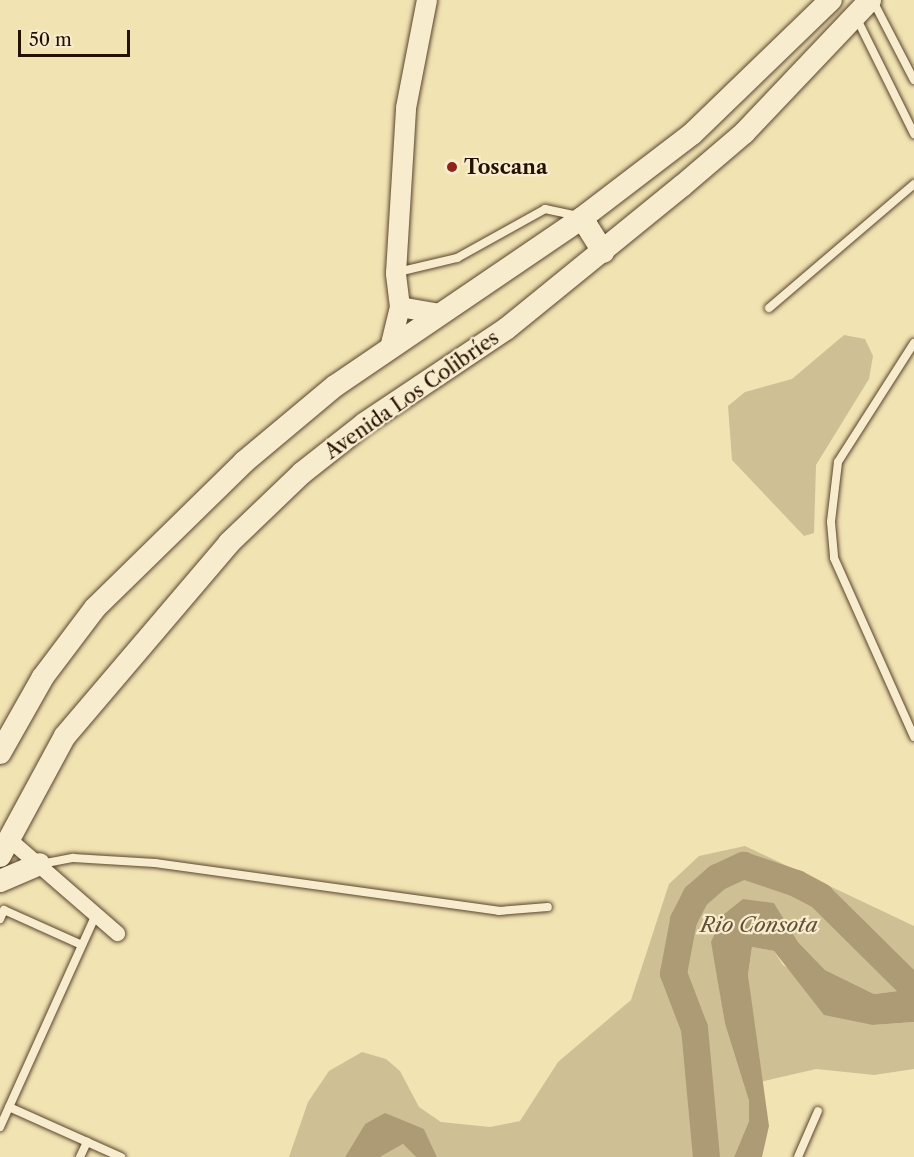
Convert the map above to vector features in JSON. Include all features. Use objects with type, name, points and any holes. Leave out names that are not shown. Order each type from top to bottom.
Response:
[{"type":"main road","points":[[0,753],[43,677],[94,608],[146,553],[326,393],[582,218],[692,134],[831,0]]},
{"type":"main road","name":"Avenida Los Colibríes","points":[[3,840],[65,736],[229,543],[364,424],[506,329],[603,252],[744,133],[866,5]]},
{"type":"main road","points":[[582,218],[603,252]]},
{"type":"main road","points":[[0,881],[40,864]]},
{"type":"street","points":[[390,348],[400,307],[396,273],[406,108],[426,0]]},
{"type":"street","points":[[400,307],[440,314]]},
{"type":"street","points":[[3,840],[40,864],[117,933]]},
{"type":"lane","points":[[866,5],[914,80]]},
{"type":"lane","points":[[866,5],[914,134]]},
{"type":"lane","points":[[769,308],[914,184]]},
{"type":"lane","points":[[396,273],[457,258],[545,209],[570,210],[582,218]]},
{"type":"lane","points":[[914,343],[838,462],[831,522],[834,558],[914,737]]},
{"type":"lane","points":[[40,864],[73,858],[155,864],[499,911],[548,907]]},
{"type":"lane","points":[[0,920],[4,910],[82,945]]},
{"type":"lane","points":[[0,1127],[96,914]]},
{"type":"lane","points":[[9,1107],[121,1157]]},
{"type":"lane","points":[[798,1157],[818,1111]]},
{"type":"lane","points":[[80,1157],[87,1142]]},
{"type":"shaded area","points":[[844,335],[865,339],[873,356],[869,379],[816,465],[814,533],[804,536],[732,460],[728,406],[745,392],[792,379]]},
{"type":"shaded area","points":[[745,846],[914,926],[914,989],[874,994],[825,970],[798,942],[774,903],[723,915],[712,943],[725,1024],[749,1101],[749,1121],[734,1157],[437,1157],[424,1129],[365,1124],[345,1157],[289,1157],[308,1102],[329,1071],[362,1052],[386,1059],[400,1071],[419,1107],[441,1122],[490,1127],[520,1121],[558,1062],[631,1000],[669,884],[699,856]]},
{"type":"shaded area","points":[[752,947],[774,951],[783,965],[873,1025],[914,1022],[914,1069],[874,1075],[816,1069],[760,1082],[748,975]]},
{"type":"shaded area","points":[[403,1144],[416,1157],[380,1157]]},
{"type":"water","name":"Rio Consota","points":[[743,899],[774,903],[798,942],[825,970],[874,994],[914,989],[914,1022],[873,1025],[824,1015],[774,951],[752,947],[748,975],[769,1126],[762,1157],[734,1157],[749,1121],[749,1101],[725,1024],[711,942],[723,915]]},
{"type":"water","points":[[385,1113],[424,1129],[437,1157],[416,1157],[403,1144],[380,1157],[345,1157],[365,1124]]},
{"type":"waterway","points":[[706,1157],[694,1028],[673,973],[683,920],[695,896],[717,877],[743,865],[796,883],[820,896],[914,989]]},
{"type":"place","name":"Toscana","points":[[452,167]]}]
